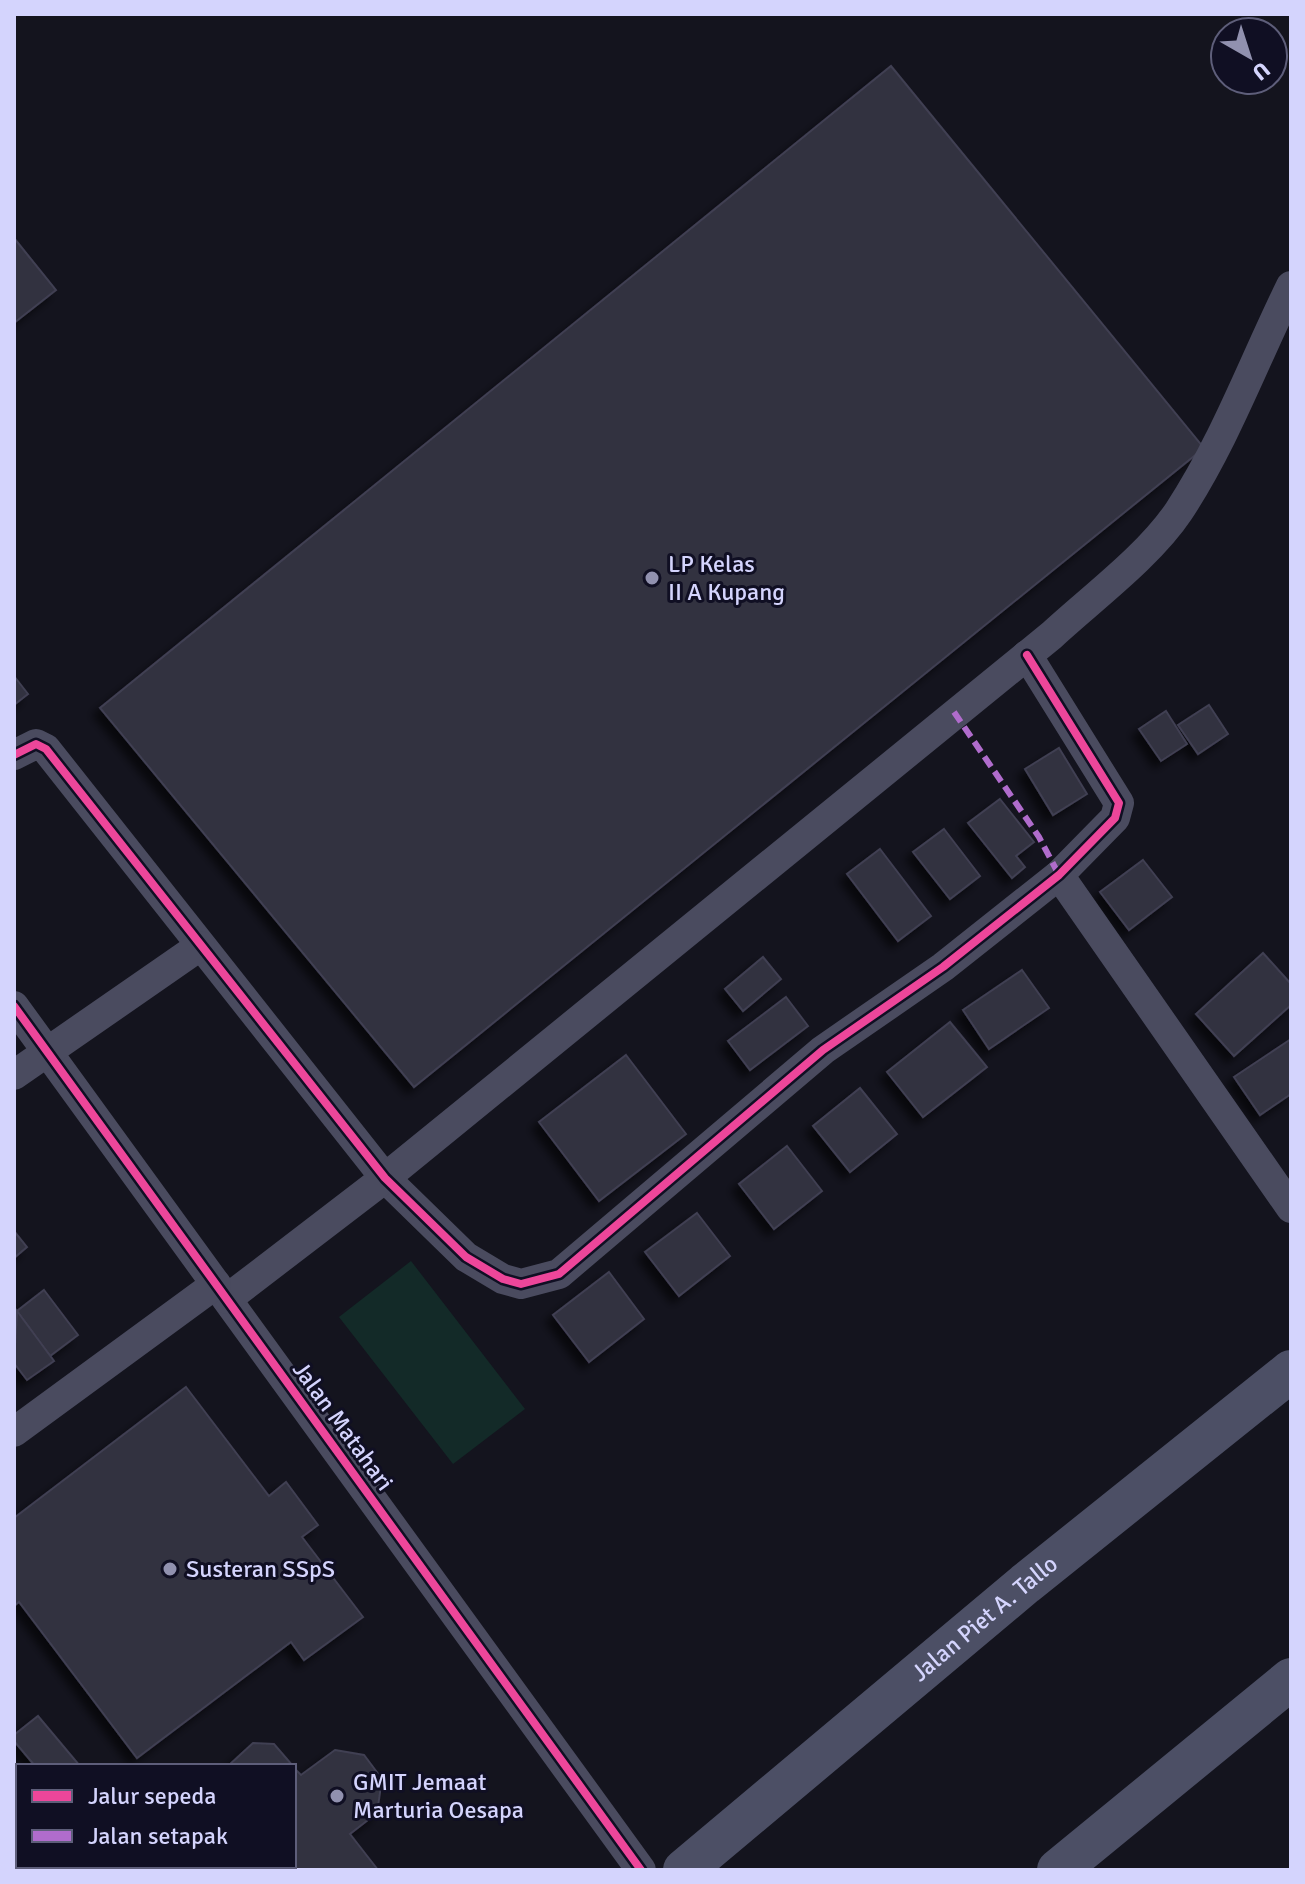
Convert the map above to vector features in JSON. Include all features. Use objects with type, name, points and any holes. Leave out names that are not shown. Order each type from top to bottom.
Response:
[{"type":"main road","name":"Jalan Piet A. Tallo","points":[[684,1870],[1025,1584],[1291,1371]]},
{"type":"main road","points":[[1058,1870],[1291,1679]]},
{"type":"street","points":[[14,1432],[385,1178],[1027,655],[1150,544],[1178,513],[1229,423],[1291,286]]},
{"type":"street","points":[[14,755],[36,744],[46,749],[385,1178],[466,1257],[503,1279],[521,1284],[559,1274],[823,1050],[943,967],[1059,875],[1115,818],[1119,803],[1027,655]]},
{"type":"street","points":[[1059,875],[1291,1208]]},
{"type":"street","points":[[14,1075],[200,946]]},
{"type":"street","name":"Jalan Matahari","points":[[14,1006],[641,1870]]},
{"type":"green space","points":[[411,1261],[525,1409],[453,1464],[339,1317]]},
{"type":"building","name":"LP Kelas II A Kupang","points":[[891,66],[1204,448],[414,1087],[100,708]]},
{"type":"building","points":[[14,238],[56,290],[14,323]]},
{"type":"building","points":[[14,676],[28,694],[14,705]]},
{"type":"building","points":[[1209,705],[1228,734],[1198,754],[1178,725]]},
{"type":"building","points":[[1166,711],[1187,744],[1161,761],[1139,729]]},
{"type":"building","points":[[1059,748],[1087,794],[1053,815],[1025,769]]},
{"type":"building","points":[[1000,799],[1034,842],[1016,856],[1025,867],[1012,878],[968,823]]},
{"type":"building","points":[[944,829],[980,876],[950,899],[913,852]]},
{"type":"building","points":[[880,849],[931,916],[898,941],[847,874]]},
{"type":"building","points":[[1143,860],[1172,897],[1129,930],[1100,892]]},
{"type":"building","points":[[1263,953],[1291,984],[1291,1005],[1234,1056],[1196,1014]]},
{"type":"building","points":[[763,957],[781,979],[743,1011],[725,989]]},
{"type":"building","points":[[1022,970],[1049,1008],[989,1049],[963,1010]]},
{"type":"building","points":[[786,997],[808,1026],[750,1070],[728,1041]]},
{"type":"building","points":[[950,1022],[987,1067],[923,1117],[887,1072]]},
{"type":"building","points":[[1291,1039],[1291,1094],[1260,1115],[1234,1077]]},
{"type":"building","points":[[626,1055],[686,1134],[599,1201],[539,1122]]},
{"type":"building","points":[[860,1088],[897,1134],[850,1172],[813,1126]]},
{"type":"building","points":[[787,1146],[822,1191],[774,1229],[739,1184]]},
{"type":"building","points":[[697,1213],[730,1256],[679,1296],[645,1252]]},
{"type":"building","points":[[14,1231],[27,1247],[14,1258]]},
{"type":"building","points":[[609,1272],[644,1319],[589,1362],[553,1315]]},
{"type":"building","points":[[44,1290],[78,1335],[50,1356],[17,1311]]},
{"type":"building","points":[[17,1311],[54,1361],[27,1380],[14,1363]]},
{"type":"building","name":"Susteran SSpS","points":[[186,1387],[269,1496],[286,1482],[318,1525],[302,1537],[363,1617],[304,1660],[291,1642],[137,1758],[19,1602],[14,1606],[14,1518]]},
{"type":"building","points":[[38,1716],[78,1764],[33,1764],[14,1741],[14,1735]]},
{"type":"building","name":"GMIT Jemaat Marturia Oesapa","points":[[253,1743],[274,1744],[291,1764],[230,1764]]},
{"type":"building","name":"GMIT Jemaat Marturia Oesapa","points":[[335,1750],[364,1755],[382,1779],[377,1813],[350,1834],[378,1870],[207,1870],[296,1868],[296,1770],[301,1775]]},
{"type":"marked path","points":[[954,712],[1039,837],[1059,875]]},
{"type":"cycle path","points":[[14,755],[36,744],[46,749],[385,1178],[466,1257],[503,1279],[521,1284],[559,1274],[823,1050],[943,967],[1059,875],[1115,818],[1119,803],[1027,655]]},
{"type":"cycle path","points":[[14,1006],[641,1870]]},
{"type":"place","name":"LP Kelas II A Kupang","points":[[652,578]]},
{"type":"place","name":"Susteran SSpS","points":[[170,1569]]},
{"type":"place","name":"GMIT Jemaat Marturia Oesapa","points":[[337,1796]]}]
